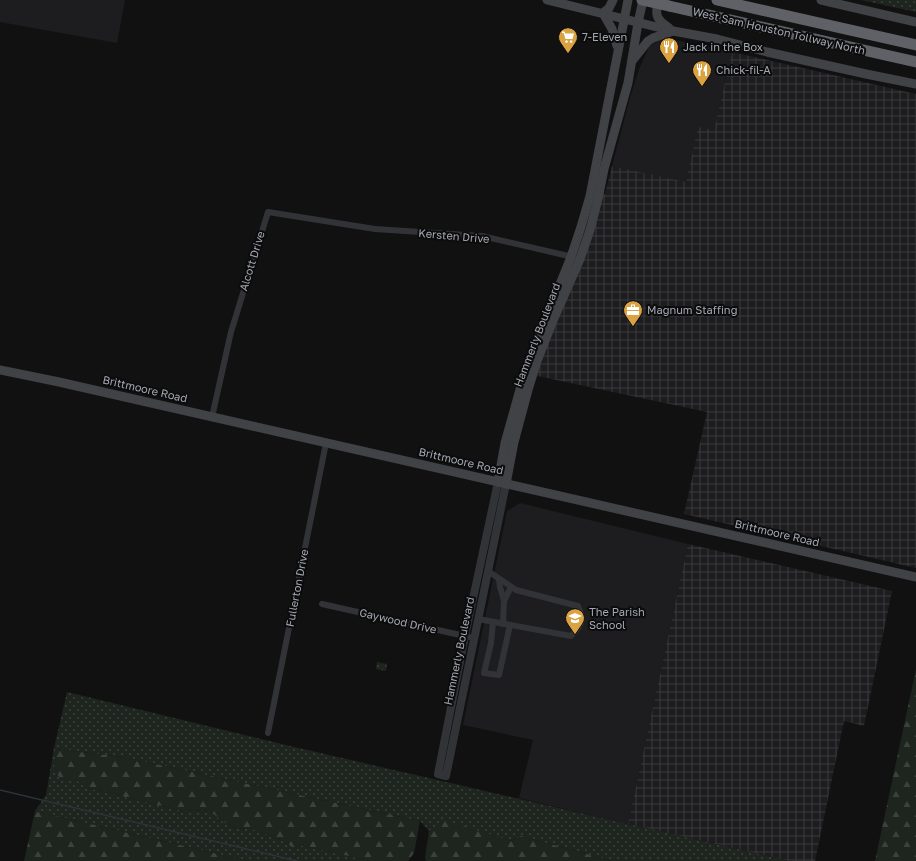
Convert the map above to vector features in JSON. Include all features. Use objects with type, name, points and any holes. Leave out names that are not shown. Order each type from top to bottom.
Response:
[{"type":"highway","name":"West Sam Houston Tollway North","points":[[642,0],[916,62]]},
{"type":"highway","name":"West Sam Houston Tollway North","points":[[717,0],[916,45]]},
{"type":"main road","points":[[547,0],[673,31],[717,39],[768,52],[916,84]]},
{"type":"main road","points":[[603,13],[609,8],[613,0]]},
{"type":"main road","name":"Hammerly Boulevard","points":[[575,258],[590,196],[628,0]]},
{"type":"main road","name":"Hammerly Boulevard","points":[[502,483],[505,443],[530,359],[575,258],[590,230],[604,169],[628,83],[642,0]]},
{"type":"main road","points":[[658,0],[656,16],[660,22],[673,31]]},
{"type":"main road","points":[[821,0],[916,22]]},
{"type":"main road","points":[[603,13],[614,32],[618,51]]},
{"type":"main road","points":[[632,61],[648,41],[673,31]]},
{"type":"main road","name":"Brittmoore Road","points":[[0,370],[59,382],[916,577]]},
{"type":"street","name":"Alcott Drive","points":[[212,417],[231,332],[268,212],[375,229]]},
{"type":"street","name":"Kersten Drive","points":[[375,229],[482,236],[575,258]]},
{"type":"street","name":"Fullerton Drive","points":[[268,733],[326,443]]},
{"type":"street","name":"Hammerly Boulevard","points":[[469,637],[478,619],[481,581],[488,571],[502,483]]},
{"type":"street","name":"Hammerly Boulevard","points":[[442,775],[469,637],[502,483]]},
{"type":"street","points":[[478,619],[571,636],[580,627],[582,615],[578,606],[516,590],[488,571]]},
{"type":"street","points":[[499,579],[504,602],[503,624]]},
{"type":"street","points":[[504,602],[511,587]]},
{"type":"street","name":"Gaywood Drive","points":[[322,604],[469,637]]},
{"type":"street","points":[[492,622],[491,643],[484,673],[499,675],[510,625]]},
{"type":"shaded area","points":[[0,0],[125,0],[117,43],[0,22]]},
{"type":"shaded area","points":[[666,38],[732,52],[714,130],[698,128],[686,183],[612,166],[639,69],[650,45]]},
{"type":"shaded area","points":[[732,52],[916,94],[916,568],[684,514],[707,412],[533,375],[599,193],[605,194],[612,166],[686,182],[698,127],[714,130]]},
{"type":"shaded area","name":"The Parish School","points":[[520,503],[688,544],[628,824],[519,798],[533,740],[463,725],[507,511]]},
{"type":"shaded area","points":[[688,544],[892,591],[864,726],[844,721],[815,861],[789,861],[628,824]]},
{"type":"green space","points":[[861,0],[916,0],[916,12]]},
{"type":"green space","points":[[377,662],[387,664],[386,671],[376,669]]},
{"type":"green space","points":[[916,669],[916,861],[875,861]]},
{"type":"green space","points":[[67,692],[290,746],[789,861],[611,861],[521,836],[512,841],[444,821],[429,831],[420,821],[123,757],[57,749],[72,777],[88,788],[183,811],[209,810],[222,821],[233,827],[242,829],[248,827],[283,841],[292,847],[300,845],[371,861],[248,861],[35,811],[46,795],[54,748]]},
{"type":"green space","points":[[57,749],[123,757],[420,821],[414,853],[408,861],[371,861],[300,845],[292,847],[283,841],[248,827],[242,829],[233,827],[222,821],[209,810],[183,811],[88,788],[72,777],[61,781],[54,767]]},
{"type":"green space","points":[[35,811],[248,861],[24,861]]},
{"type":"green space","points":[[444,820],[512,841],[521,836],[611,861],[426,861],[425,858],[429,831]]},
{"type":"waterway","points":[[0,790],[297,861]]},
{"type":"place","name":"7-Eleven","points":[[568,54]]},
{"type":"place","name":"Jack in the Box","points":[[669,64]]},
{"type":"place","name":"Chick-fil-A","points":[[702,87]]},
{"type":"place","name":"Magnum Staffing","points":[[633,327]]},
{"type":"place","name":"The Parish School","points":[[575,635]]}]
